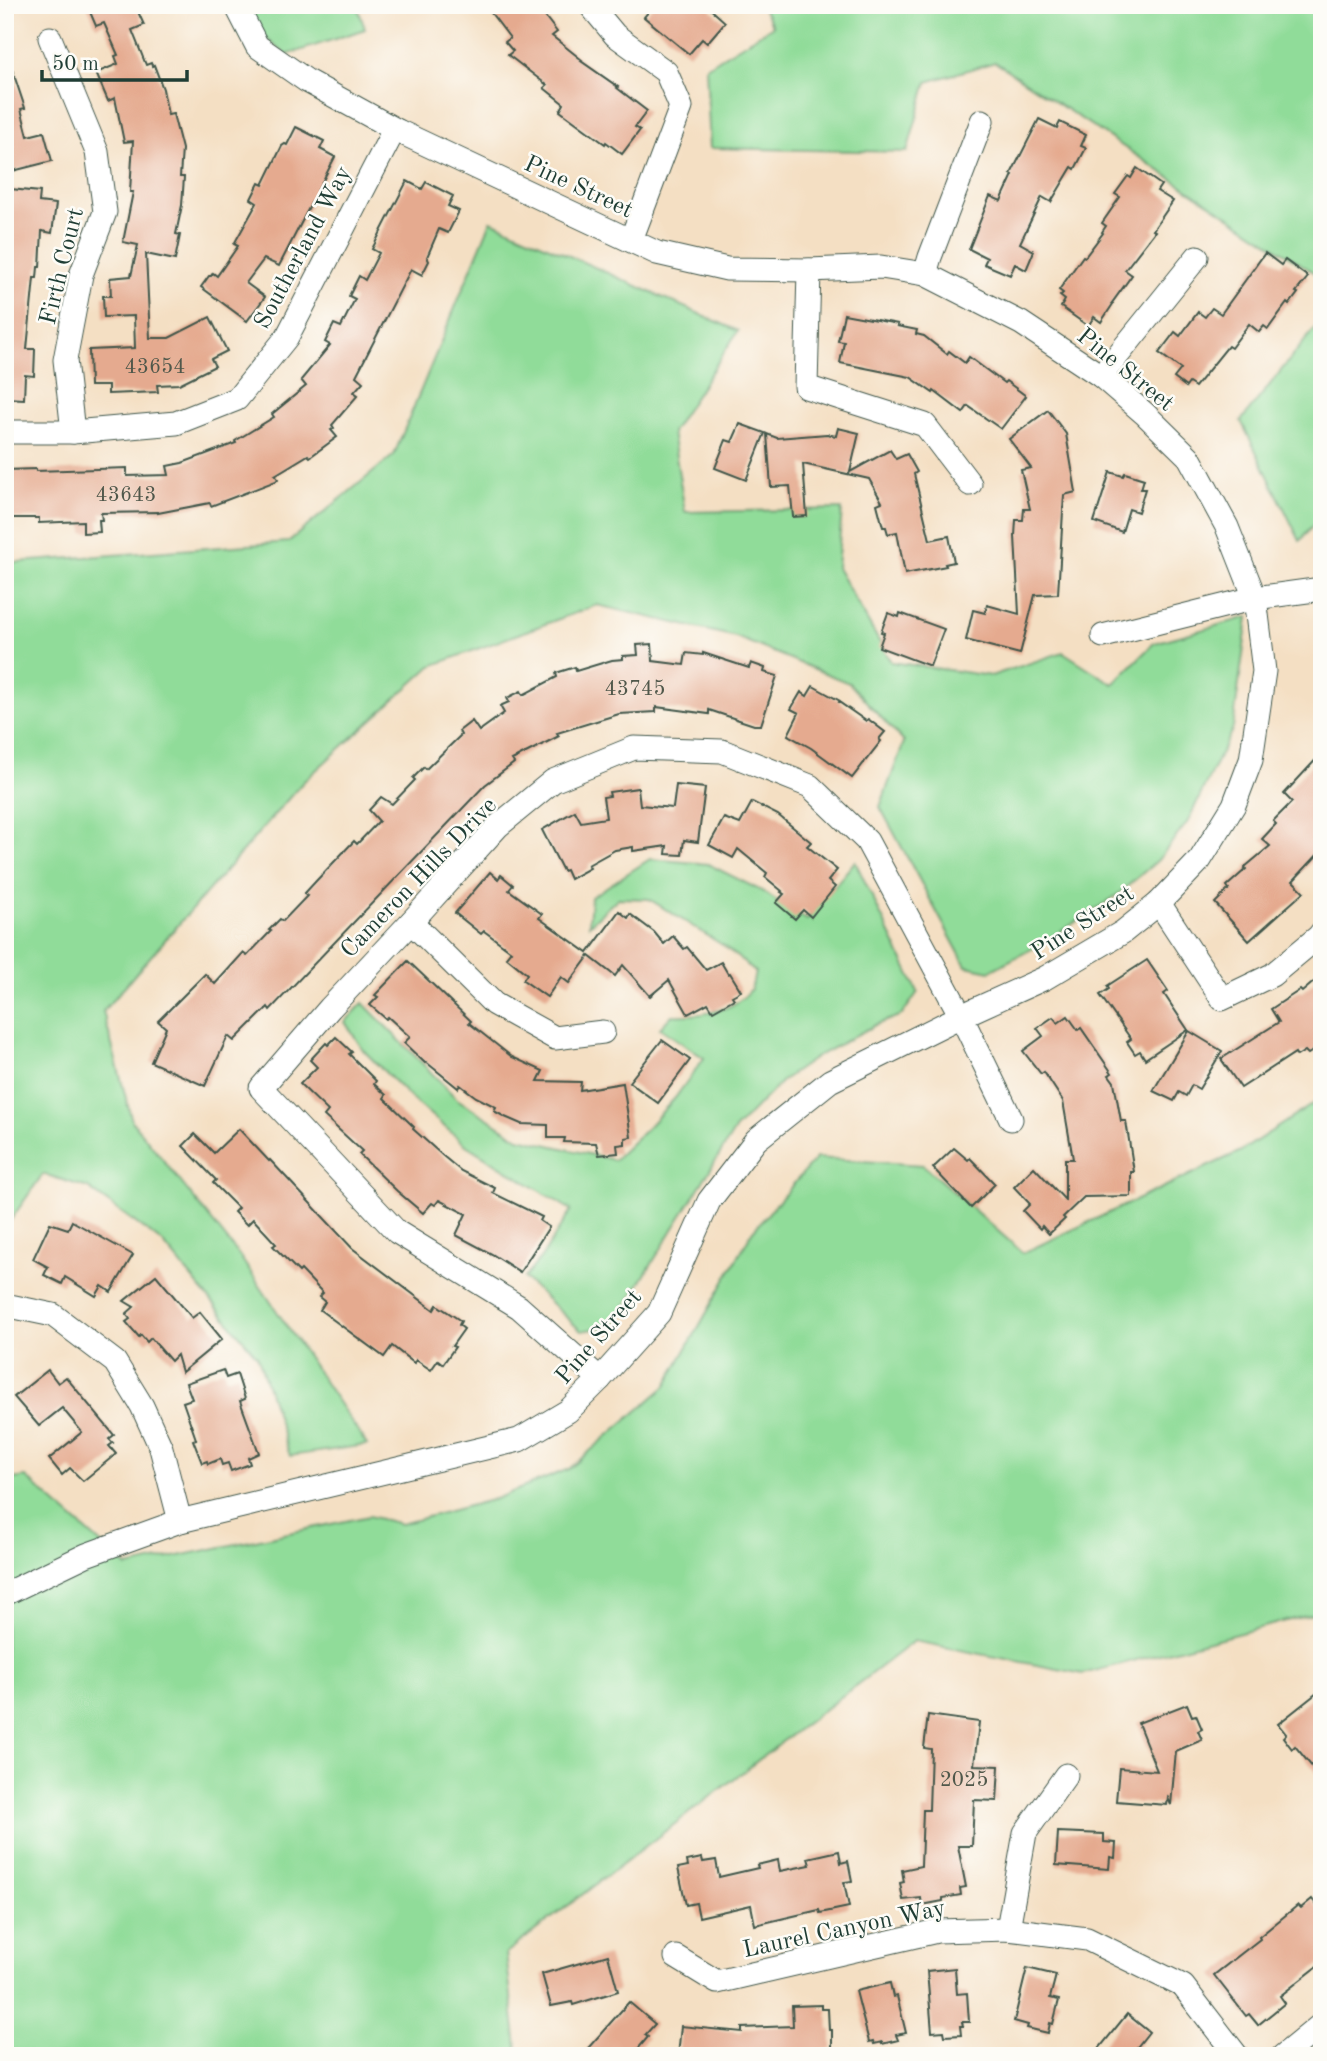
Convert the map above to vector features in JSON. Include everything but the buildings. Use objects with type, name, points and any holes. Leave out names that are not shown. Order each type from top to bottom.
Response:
[{"type":"street","name":"Pine Street","points":[[5,1594],[86,1555],[180,1521],[519,1440],[568,1411],[659,1313],[709,1201],[756,1140],[830,1081],[1045,978],[1123,932],[1158,903],[1200,860],[1234,805],[1251,760],[1264,671],[1255,598],[1227,527],[1189,457],[1101,376],[1021,323],[926,274],[881,267],[727,269],[657,253],[398,131],[307,81],[257,46],[236,5]]},
{"type":"street","points":[[590,5],[615,35],[666,72],[681,107],[631,240]]},
{"type":"street","name":"Firth Court","points":[[50,38],[97,152],[105,212],[81,275],[65,360],[73,432]]},
{"type":"street","points":[[926,274],[982,121]]},
{"type":"street","name":"Southerland Way","points":[[5,432],[73,432],[176,423],[237,399],[287,337],[393,132],[398,131]]},
{"type":"street","points":[[1101,376],[1197,257]]},
{"type":"street","points":[[809,270],[806,387],[925,425],[970,484]]},
{"type":"street","points":[[1102,636],[1255,598],[1322,589]]},
{"type":"street","name":"Cameron Hills Drive","points":[[600,1379],[519,1307],[397,1233],[261,1088],[330,1008],[498,826],[553,781],[634,748],[722,751],[810,786],[867,841],[961,1016],[1011,1119]]},
{"type":"street","points":[[1158,903],[1222,999],[1272,975],[1322,932]]},
{"type":"street","points":[[411,922],[494,1004],[555,1038],[603,1032]]},
{"type":"street","points":[[5,1305],[52,1315],[115,1362],[142,1406],[161,1448],[180,1521]]},
{"type":"street","points":[[1008,1929],[1025,1833],[1066,1775]]},
{"type":"street","name":"Laurel Canyon Way","points":[[676,1957],[717,1982],[937,1931],[1008,1929],[1087,1939],[1183,1986],[1237,2056]]},
{"type":"street","points":[[1283,2056],[1322,2024]]},
{"type":"green space","points":[[223,5],[357,5],[365,29],[287,55]]},
{"type":"green space","points":[[761,5],[1322,5],[1322,278],[995,62],[927,82],[907,152],[710,148],[706,67],[773,26]]},
{"type":"green space","points":[[491,221],[738,331],[672,432],[685,512],[842,509],[837,568],[891,662],[991,676],[1063,652],[1113,684],[1154,643],[1248,617],[1233,728],[1187,823],[1158,860],[1116,896],[1043,943],[990,971],[966,966],[880,807],[904,742],[849,683],[736,637],[597,605],[431,666],[303,782],[103,1011],[132,1121],[239,1255],[367,1445],[290,1456],[258,1357],[163,1243],[88,1188],[43,1174],[5,1228],[5,563],[288,542],[394,455]]},
{"type":"green space","points":[[1322,319],[1322,515],[1300,541],[1241,421]]},
{"type":"green space","points":[[650,859],[708,864],[762,891],[807,920],[855,861],[918,992],[902,1015],[875,1025],[818,1056],[783,1080],[736,1128],[613,1326],[581,1331],[524,1278],[541,1258],[571,1210],[466,1145],[412,1099],[364,1051],[345,1022],[363,1003],[457,1099],[519,1138],[614,1160],[675,1098],[704,1058],[660,1028],[672,1015],[704,1014],[735,1003],[751,989],[755,972],[724,946],[649,899],[618,898],[589,925],[591,897]]},
{"type":"green space","points":[[1322,1098],[1321,1612],[1083,1674],[914,1641],[506,1953],[518,2056],[5,2056],[5,1480],[26,1477],[127,1567],[369,1516],[401,1524],[495,1499],[569,1469],[665,1387],[752,1232],[816,1158],[923,1165],[1023,1253],[1241,1151]]}]
